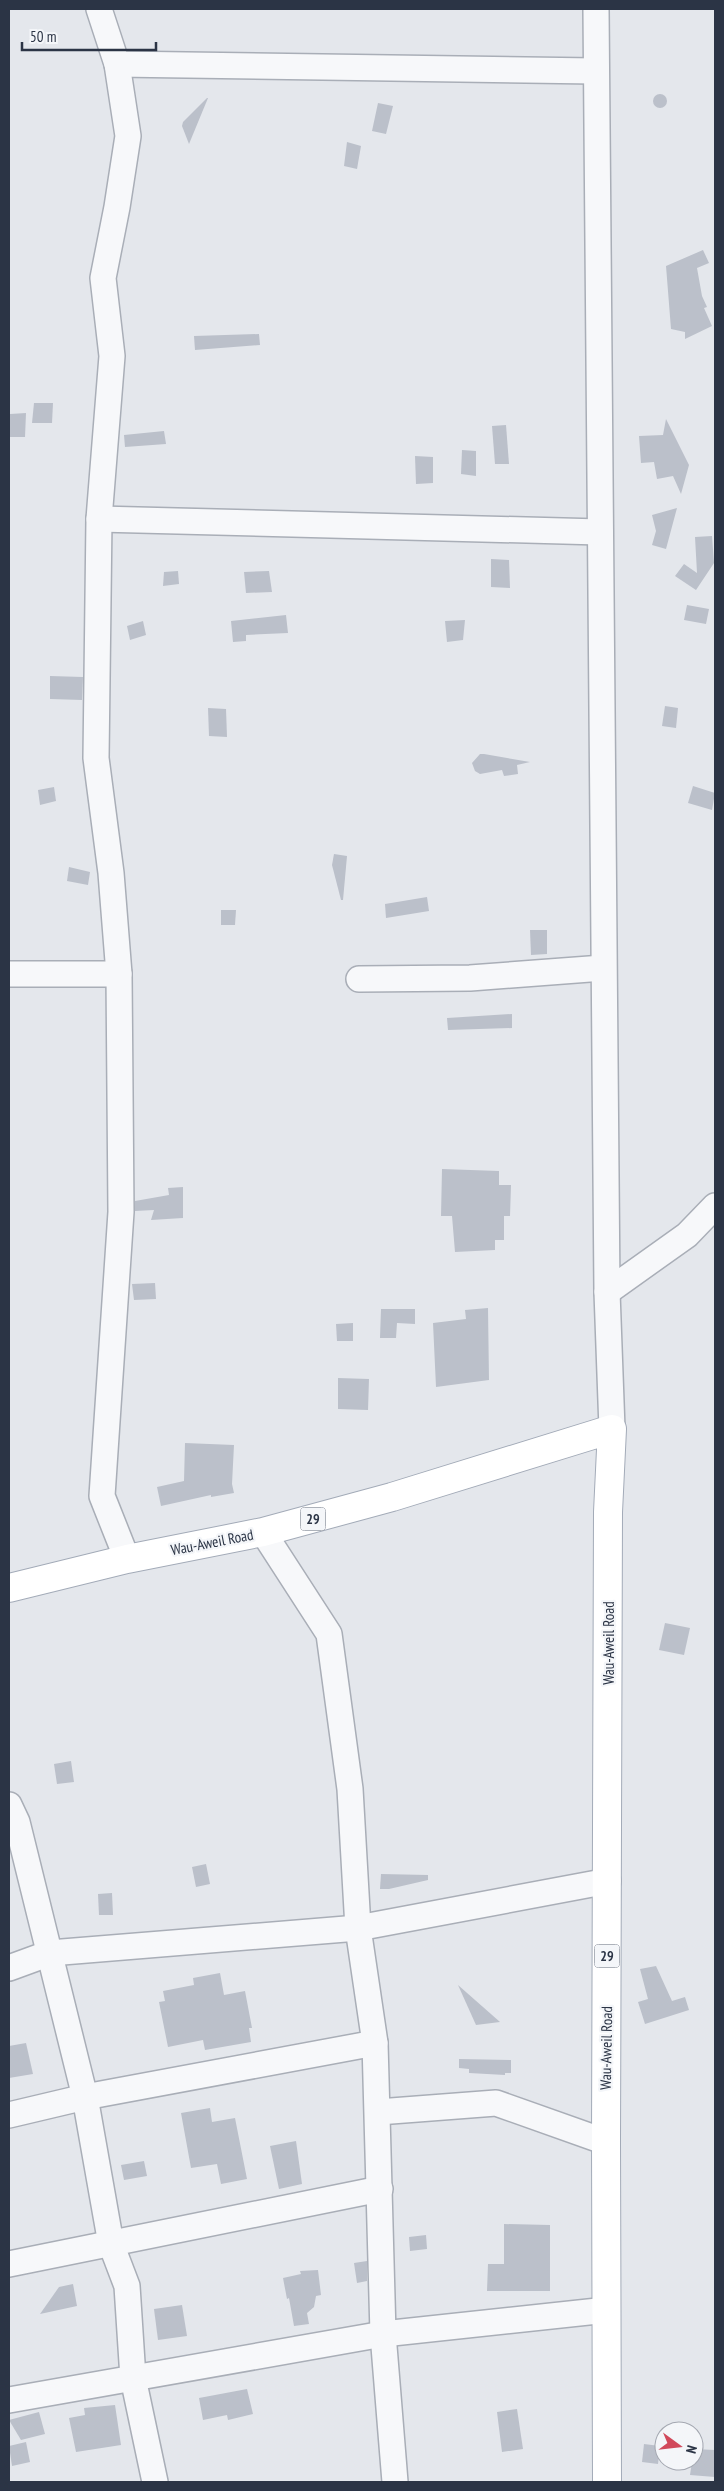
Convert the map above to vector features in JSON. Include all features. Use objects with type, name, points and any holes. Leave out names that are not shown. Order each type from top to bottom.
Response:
[{"type":"main road","name":"Wau-Aweil Road","points":[[9,1588],[126,1558],[263,1532],[392,1497],[612,1429],[608,1512],[607,2482]]},
{"type":"street","points":[[99,9],[117,64],[128,136],[103,278],[112,356],[99,518],[96,758],[111,873],[119,974],[121,1212],[102,1496],[126,1558]]},
{"type":"street","points":[[596,9],[606,1292],[612,1429]]},
{"type":"street","points":[[117,64],[595,71]]},
{"type":"street","points":[[99,518],[600,532]]},
{"type":"street","points":[[359,979],[470,978],[603,968]]},
{"type":"street","points":[[9,974],[119,974]]},
{"type":"street","points":[[606,1292],[687,1235],[715,1206]]},
{"type":"street","points":[[263,1532],[329,1634],[350,1789],[358,1928],[375,2044],[383,2334],[395,2482]]},
{"type":"street","points":[[9,1805],[17,1822],[85,2097],[111,2244],[127,2286],[133,2378],[155,2482]]},
{"type":"street","points":[[9,1968],[50,1953],[358,1928],[608,1881]]},
{"type":"street","points":[[9,2115],[85,2097],[375,2044]]},
{"type":"street","points":[[378,2112],[496,2103],[606,2142]]},
{"type":"street","points":[[9,2264],[380,2189]]},
{"type":"street","points":[[9,2400],[383,2334],[607,2310]]},
{"type":"building","points":[[657,94],[663,94],[667,101],[663,108],[657,108],[653,104],[653,98]]},
{"type":"building","points":[[207,98],[189,144],[182,126],[183,122]]},
{"type":"building","points":[[378,103],[393,106],[386,134],[372,131]]},
{"type":"building","points":[[347,142],[361,146],[357,169],[344,166]]},
{"type":"building","points":[[703,250],[709,263],[697,268],[702,296],[707,307],[704,308],[712,326],[685,339],[685,332],[671,329],[666,266]]},
{"type":"building","points":[[259,334],[260,345],[195,350],[194,336]]},
{"type":"building","points":[[34,403],[53,403],[52,423],[32,423]]},
{"type":"building","points":[[26,413],[25,437],[9,437],[10,414]]},
{"type":"building","points":[[666,419],[689,465],[681,494],[673,476],[657,479],[654,462],[641,463],[639,436],[663,435]]},
{"type":"building","points":[[506,425],[509,464],[495,464],[492,426]]},
{"type":"building","points":[[164,431],[166,444],[125,447],[124,435]]},
{"type":"building","points":[[462,450],[476,451],[476,476],[461,474]]},
{"type":"building","points":[[415,456],[433,457],[433,483],[416,484]]},
{"type":"building","points":[[677,508],[666,549],[652,545],[656,531],[652,515]]},
{"type":"building","points":[[712,536],[714,563],[696,590],[675,576],[684,564],[697,573],[695,537]]},
{"type":"building","points":[[491,559],[509,560],[510,588],[491,587]]},
{"type":"building","points":[[178,571],[179,584],[163,586],[164,572]]},
{"type":"building","points":[[269,571],[272,592],[246,593],[244,572]]},
{"type":"building","points":[[687,605],[709,609],[706,624],[684,620]]},
{"type":"building","points":[[286,615],[288,633],[246,635],[246,641],[233,642],[231,621]]},
{"type":"building","points":[[465,620],[463,640],[447,642],[445,621]]},
{"type":"building","points":[[143,621],[146,635],[130,640],[127,626]]},
{"type":"building","points":[[50,676],[83,677],[82,700],[50,699]]},
{"type":"building","points":[[665,706],[678,708],[676,728],[662,726]]},
{"type":"building","points":[[208,708],[226,709],[227,737],[209,736]]},
{"type":"building","points":[[480,754],[530,762],[517,765],[518,774],[504,776],[502,770],[480,774],[475,771],[472,763]]},
{"type":"building","points":[[693,786],[715,793],[712,810],[688,803]]},
{"type":"building","points":[[54,787],[56,801],[40,805],[38,790]]},
{"type":"building","points":[[334,854],[347,856],[343,900],[341,900],[332,865]]},
{"type":"building","points":[[69,867],[90,872],[88,885],[67,881]]},
{"type":"building","points":[[427,897],[429,911],[386,918],[385,904]]},
{"type":"building","points":[[221,910],[236,910],[235,925],[221,925]]},
{"type":"building","points":[[530,930],[547,930],[547,954],[531,955]]},
{"type":"building","points":[[512,1014],[512,1028],[448,1030],[447,1018]]},
{"type":"building","points":[[442,1169],[499,1171],[499,1185],[511,1185],[510,1216],[504,1216],[504,1240],[495,1240],[495,1250],[455,1252],[452,1216],[441,1216]]},
{"type":"building","points":[[183,1187],[183,1218],[151,1220],[154,1210],[135,1211],[135,1201],[169,1195],[168,1188]]},
{"type":"building","points":[[155,1283],[156,1299],[134,1300],[132,1284]]},
{"type":"building","points":[[488,1308],[489,1380],[436,1387],[433,1323],[466,1319],[465,1310]]},
{"type":"building","points":[[381,1309],[415,1309],[415,1324],[397,1323],[396,1338],[380,1338]]},
{"type":"building","points":[[353,1323],[353,1341],[337,1341],[336,1324]]},
{"type":"building","points":[[338,1378],[369,1379],[368,1410],[338,1409]]},
{"type":"building","points":[[185,1443],[234,1445],[232,1484],[234,1493],[211,1497],[211,1495],[161,1506],[157,1487],[184,1481]]},
{"type":"building","points":[[665,1623],[690,1628],[684,1655],[659,1650]]},
{"type":"building","points":[[71,1761],[74,1782],[57,1784],[54,1764]]},
{"type":"building","points":[[206,1864],[210,1884],[196,1887],[192,1867]]},
{"type":"building","points":[[381,1874],[428,1875],[428,1880],[389,1889],[380,1889]]},
{"type":"building","points":[[112,1893],[113,1915],[99,1915],[98,1894]]},
{"type":"building","points":[[656,1966],[672,2001],[685,1997],[689,2010],[645,2024],[638,2002],[648,1999],[640,1969]]},
{"type":"building","points":[[220,1973],[224,1995],[245,1991],[252,2028],[249,2028],[251,2042],[205,2050],[203,2040],[168,2047],[159,2002],[165,2001],[163,1991],[194,1985],[193,1978]]},
{"type":"building","points":[[458,1985],[500,2022],[476,2025]]},
{"type":"building","points":[[26,2043],[33,2074],[9,2078],[9,2046]]},
{"type":"building","points":[[459,2059],[511,2060],[511,2073],[505,2073],[505,2075],[469,2073],[469,2069],[459,2068]]},
{"type":"building","points":[[210,2108],[212,2122],[235,2118],[247,2179],[221,2184],[217,2164],[191,2168],[181,2113]]},
{"type":"building","points":[[296,2141],[302,2184],[279,2189],[270,2146]]},
{"type":"building","points":[[144,2161],[147,2176],[124,2180],[121,2165]]},
{"type":"building","points":[[504,2224],[550,2225],[550,2291],[487,2291],[488,2264],[504,2264]]},
{"type":"building","points":[[426,2235],[427,2249],[410,2251],[409,2237]]},
{"type":"building","points":[[367,2261],[367,2281],[357,2283],[354,2263]]},
{"type":"building","points":[[318,2270],[321,2295],[316,2296],[314,2307],[307,2313],[309,2324],[294,2326],[283,2278],[301,2274],[300,2271]]},
{"type":"building","points":[[73,2284],[77,2306],[40,2314],[59,2287]]},
{"type":"building","points":[[182,2305],[187,2336],[158,2340],[154,2309]]},
{"type":"building","points":[[247,2389],[253,2414],[228,2420],[227,2415],[203,2420],[199,2398]]},
{"type":"building","points":[[115,2405],[121,2445],[76,2452],[69,2418],[85,2415],[84,2408]]},
{"type":"building","points":[[517,2409],[523,2449],[502,2452],[497,2412]]},
{"type":"building","points":[[39,2412],[45,2434],[21,2440],[9,2420]]},
{"type":"building","points":[[26,2442],[30,2462],[12,2466],[9,2446]]},
{"type":"building","points":[[644,2444],[654,2445],[654,2464],[642,2462]]},
{"type":"building","points":[[704,2449],[715,2450],[715,2477],[690,2475],[691,2471],[704,2471]]}]
